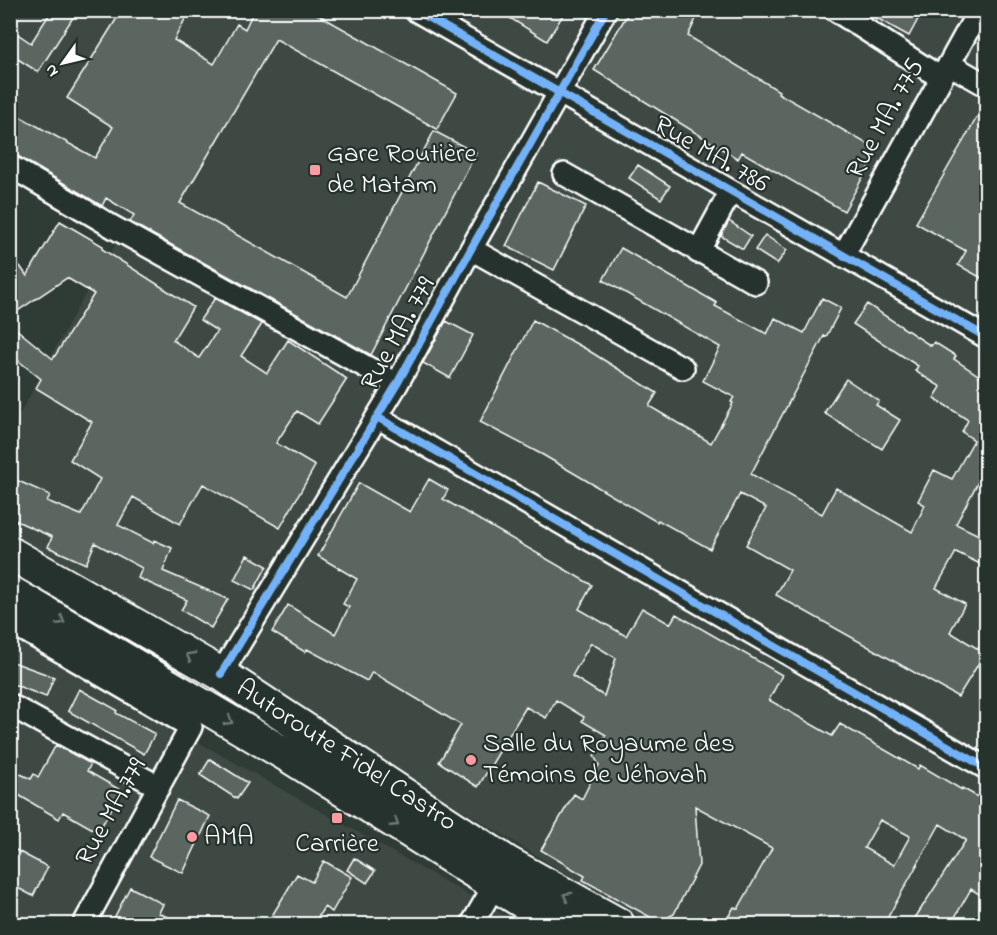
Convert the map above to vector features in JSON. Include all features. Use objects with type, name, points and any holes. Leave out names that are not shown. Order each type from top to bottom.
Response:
[{"type":"highway","name":"Autoroute Fidel Castro","points":[[10,553],[221,674],[508,862],[618,924]]},
{"type":"highway","name":"Autoroute Fidel Castro","points":[[10,592],[290,757],[558,924]]},
{"type":"street","name":"Rue MA. 786","points":[[415,10],[987,337]]},
{"type":"street","name":"Rue MA. 779","points":[[221,674],[397,384],[606,10]]},
{"type":"street","points":[[835,10],[945,71],[987,85]]},
{"type":"street","name":"Rue MA. 775","points":[[843,256],[979,10]]},
{"type":"street","points":[[10,166],[113,227],[397,384]]},
{"type":"street","points":[[564,174],[756,283]]},
{"type":"street","points":[[698,252],[732,191]]},
{"type":"street","points":[[471,249],[683,368]]},
{"type":"street","points":[[376,417],[987,768]]},
{"type":"street","name":"Rue MA.779","points":[[10,622],[191,727],[84,924]]},
{"type":"street","points":[[10,705],[159,787]]},
{"type":"street","points":[[472,924],[494,886]]},
{"type":"shaded area","points":[[10,11],[986,11],[986,924],[653,924],[581,883],[11,533],[11,430],[80,303],[119,239],[11,169]]},
{"type":"shaded area","points":[[11,636],[520,924],[11,924]]},
{"type":"building","points":[[52,10],[65,10],[74,16],[38,72],[10,54],[10,29],[31,43]]},
{"type":"building","points":[[122,10],[190,10],[174,40],[214,64],[237,24],[245,29],[254,10],[310,10],[457,93],[437,129],[276,39],[180,203],[347,297],[434,131],[476,153],[371,355],[130,222],[134,215],[106,198],[102,206],[10,153],[10,111],[95,158],[113,127],[67,98]]},
{"type":"building","points":[[497,10],[566,10],[547,41]]},
{"type":"building","points":[[630,10],[700,10],[688,36],[779,91],[778,93],[878,150],[844,211],[742,152],[738,159],[594,70]]},
{"type":"building","points":[[862,10],[923,10],[909,36]]},
{"type":"building","points":[[987,100],[987,281],[958,265],[966,251],[916,223]]},
{"type":"building","points":[[638,165],[670,186],[661,199],[629,178]]},
{"type":"building","points":[[538,182],[586,206],[554,270],[506,246]]},
{"type":"building","points":[[60,221],[103,246],[102,249],[193,307],[173,340],[199,358],[217,331],[200,320],[215,298],[262,324],[241,356],[267,373],[288,340],[347,379],[318,424],[297,411],[276,443],[315,466],[280,528],[203,484],[180,524],[133,497],[118,525],[153,543],[154,540],[172,548],[163,571],[228,599],[211,628],[181,610],[187,600],[138,578],[142,568],[95,543],[86,564],[48,547],[52,537],[10,518],[10,487],[14,479],[50,495],[47,501],[81,515],[100,479],[70,460],[92,422],[36,388],[41,379],[10,354],[10,324],[53,359],[94,294],[67,278],[10,316],[10,273],[20,266],[27,276]]},
{"type":"building","points":[[729,221],[751,236],[743,249],[721,236]]},
{"type":"building","points":[[765,235],[787,250],[777,264],[755,250]]},
{"type":"building","points":[[621,248],[717,303],[715,306],[767,334],[775,318],[804,333],[822,298],[841,308],[751,474],[822,514],[836,488],[912,532],[925,505],[918,501],[934,470],[952,479],[974,440],[962,432],[968,420],[934,398],[941,387],[915,371],[918,366],[853,324],[867,304],[931,346],[934,342],[956,356],[954,359],[987,381],[987,474],[981,484],[978,482],[956,524],[987,539],[987,550],[980,564],[956,552],[936,588],[965,604],[950,632],[985,653],[958,697],[776,595],[790,570],[746,545],[766,508],[740,494],[710,549],[658,520],[657,522],[543,455],[480,422],[533,320],[586,349],[657,393],[649,406],[711,443],[734,397],[703,381],[720,347],[603,280]]},
{"type":"building","points":[[446,321],[473,335],[450,378],[423,363]]},
{"type":"building","points":[[846,379],[879,401],[876,405],[900,420],[882,449],[824,413]]},
{"type":"building","points":[[429,479],[448,490],[443,499],[592,585],[579,609],[626,636],[642,608],[670,624],[676,614],[782,675],[769,700],[832,736],[840,724],[918,769],[920,765],[987,802],[987,899],[971,889],[951,924],[911,924],[966,840],[940,824],[884,924],[724,924],[734,907],[738,909],[772,848],[695,806],[699,865],[674,914],[659,922],[583,880],[585,876],[541,850],[574,794],[582,799],[599,765],[594,756],[606,735],[582,721],[584,717],[556,700],[546,718],[526,707],[478,787],[439,762],[461,725],[372,672],[367,681],[307,649],[305,652],[272,632],[288,605],[335,634],[349,607],[343,604],[357,579],[318,556],[359,483],[410,512]],"holes":[[[591,643],[616,658],[604,696],[572,676]],[[880,820],[910,836],[894,865],[864,848]]]},
{"type":"building","points":[[247,555],[267,566],[254,590],[234,580]]},
{"type":"building","points":[[10,661],[54,677],[46,697],[10,683]]},
{"type":"building","points":[[79,689],[117,710],[116,713],[155,734],[144,754],[68,711]]},
{"type":"building","points":[[56,745],[91,764],[87,771],[122,791],[98,832],[63,812],[59,819],[10,790],[10,769],[31,779],[34,774],[38,777]]},
{"type":"building","points":[[210,759],[248,783],[237,799],[200,775]]},
{"type":"building","points":[[177,800],[210,816],[183,873],[149,857]]},
{"type":"building","points":[[10,847],[48,867],[33,896],[10,884]]},
{"type":"building","points":[[354,858],[375,871],[367,883],[347,870]]},
{"type":"building","points":[[324,861],[352,877],[332,912],[324,907],[314,924],[267,924],[297,874],[312,882]]},
{"type":"building","points":[[130,887],[163,904],[159,913],[182,924],[111,924]]},
{"type":"cycle path","points":[[415,10],[986,337]]},
{"type":"cycle path","points":[[221,674],[397,384],[606,10]]},
{"type":"cycle path","points":[[377,417],[986,768]]},
{"type":"place","name":"Gare Routière de Matam","points":[[315,170]]},
{"type":"place","name":"Salle du Royaume des Témoins de Jéhovah","points":[[471,760]]},
{"type":"place","name":"Carrière","points":[[337,818]]},
{"type":"place","name":"AMA","points":[[192,837]]}]
